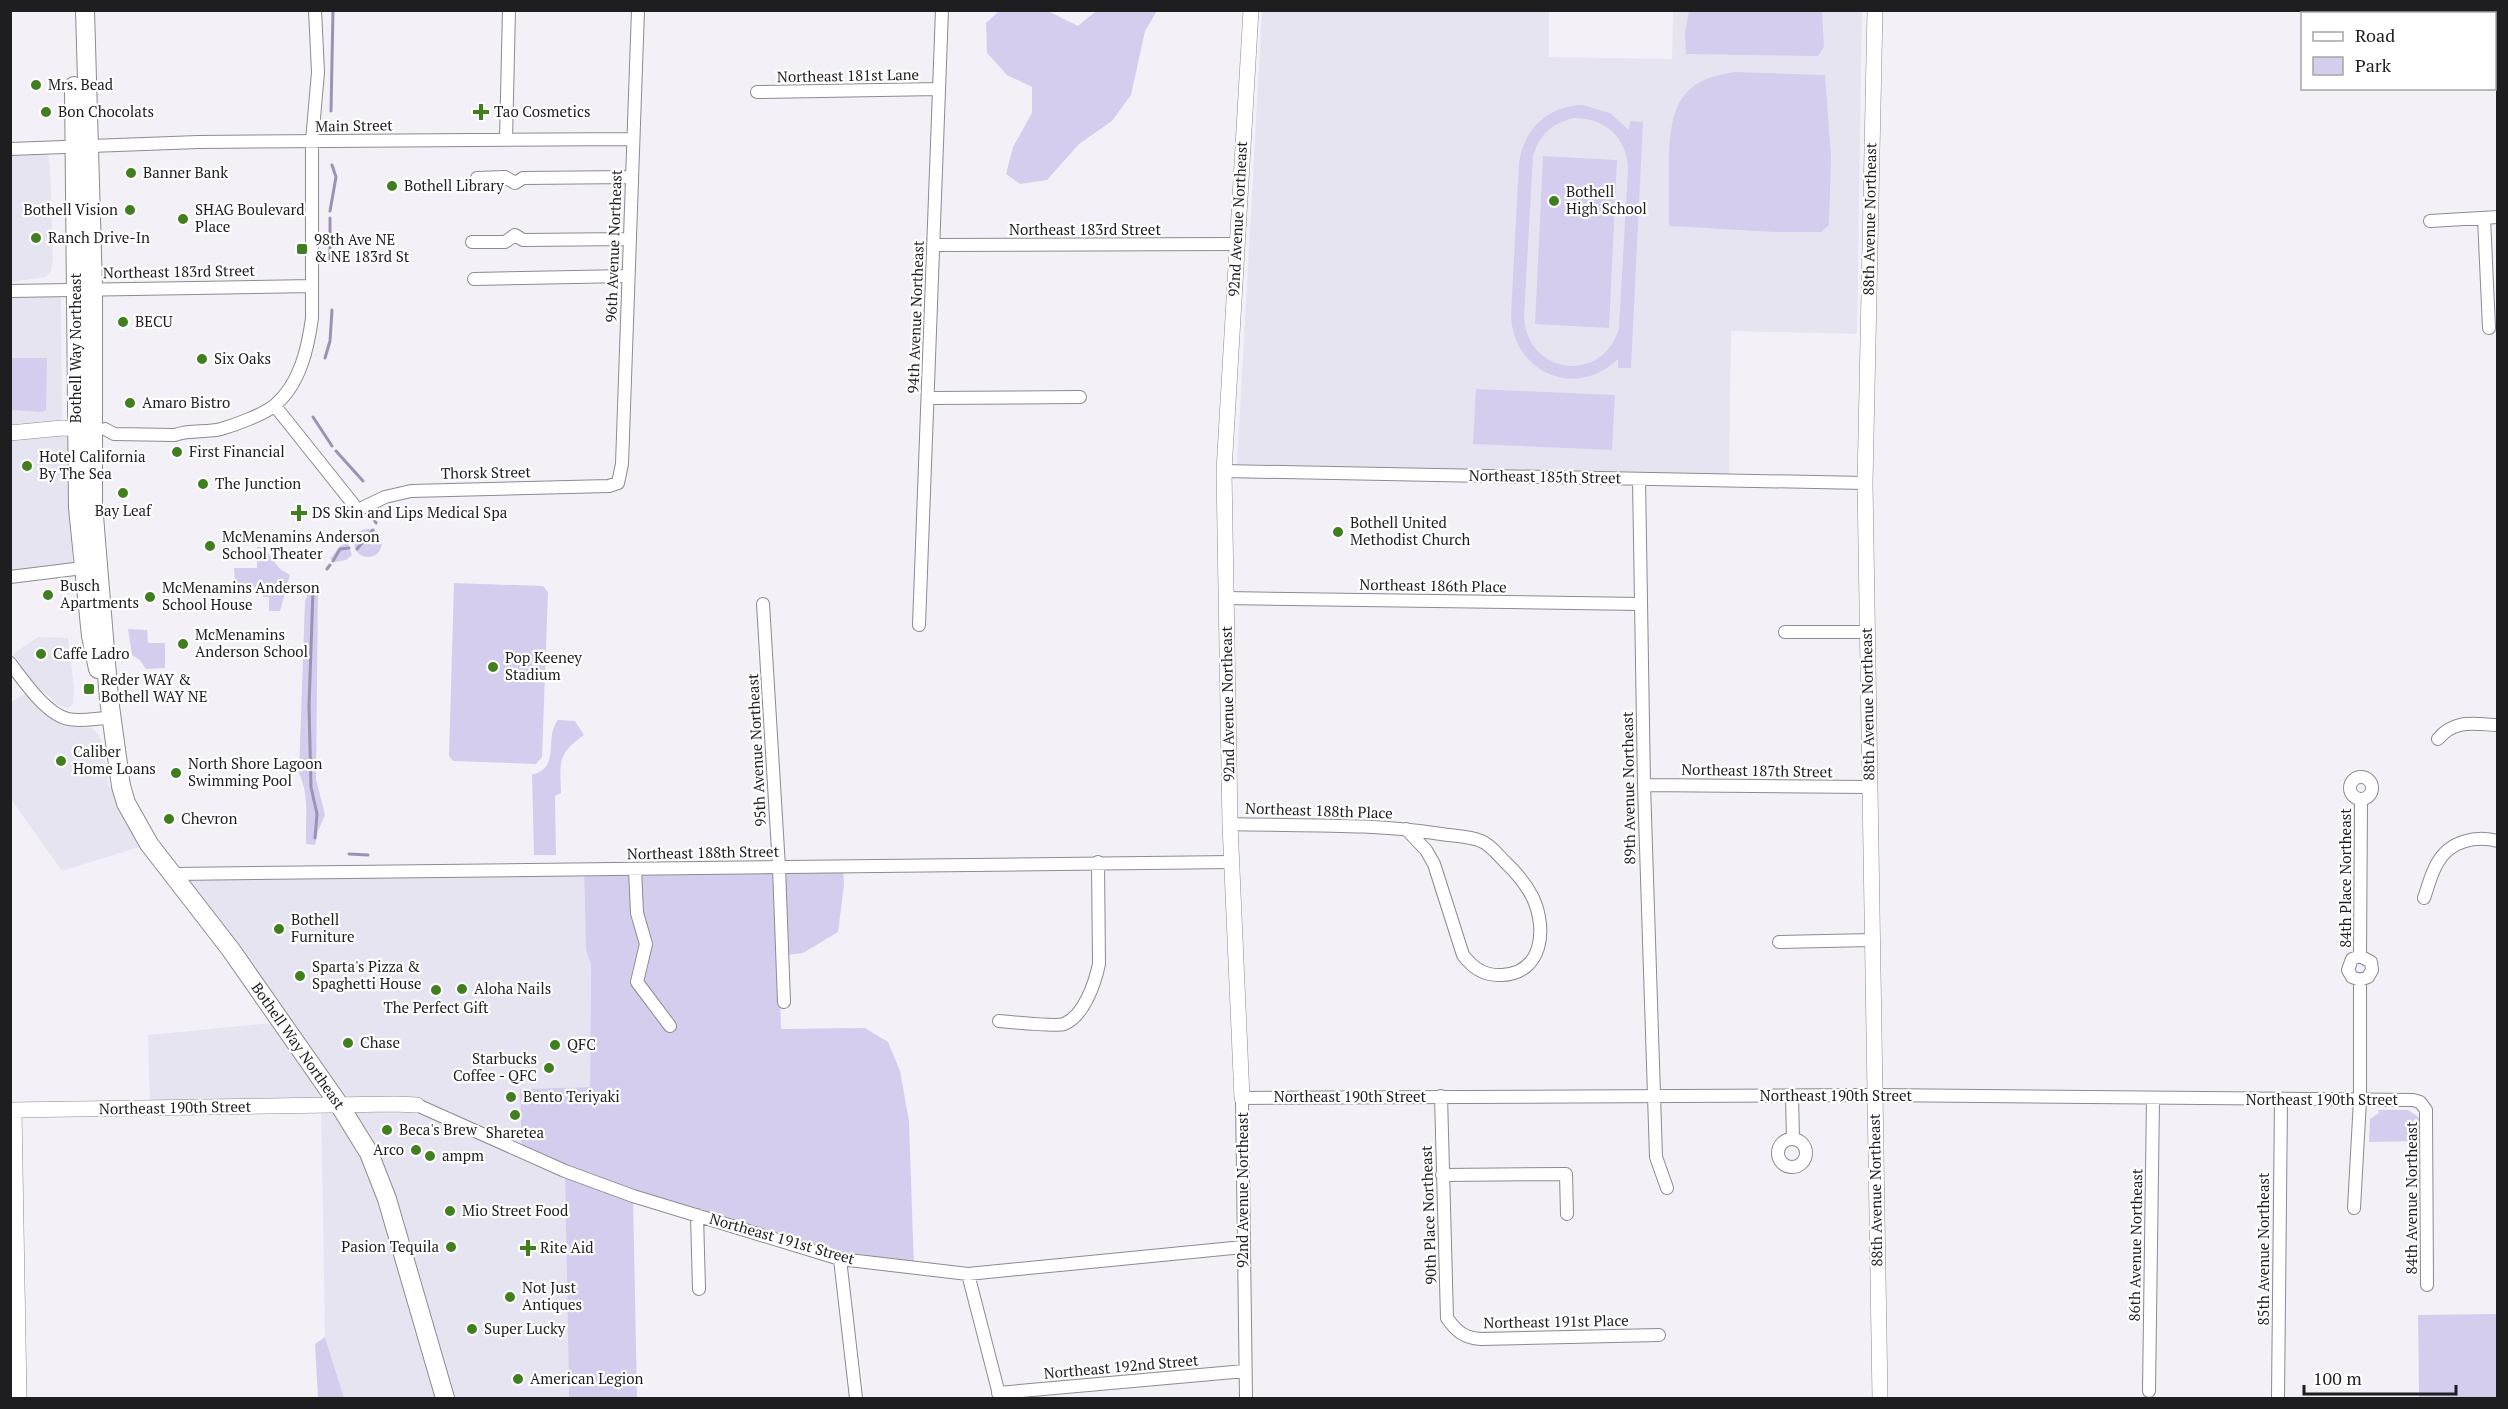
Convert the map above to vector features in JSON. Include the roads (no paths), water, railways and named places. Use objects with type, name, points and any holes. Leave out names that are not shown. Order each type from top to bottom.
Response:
[{"type":"main road","name":"Bothell Way Northeast","points":[[74,10],[82,145]]},
{"type":"main road","name":"Bothell Way Northeast","points":[[85,10],[82,145],[84,289],[93,504],[111,718]]},
{"type":"main road","name":"Bothell Way Northeast","points":[[91,429],[78,508],[83,568],[91,636],[111,718],[126,803],[139,829],[231,951],[340,1106],[369,1153],[381,1181],[445,1398]]},
{"type":"street","points":[[10,433],[62,428],[176,427],[185,432],[220,429],[275,406],[288,390],[308,346],[312,318],[312,141],[318,72],[315,10]]},
{"type":"street","points":[[506,140],[509,10]]},
{"type":"street","name":"96th Avenue Northeast","points":[[618,483],[622,464],[638,10]]},
{"type":"street","name":"94th Avenue Northeast","points":[[919,626],[942,10]]},
{"type":"street","name":"92nd Avenue Northeast","points":[[1246,1398],[1242,1098],[1230,824],[1224,471],[1251,10]]},
{"type":"street","name":"88th Avenue Northeast","points":[[1875,10],[1865,483],[1880,1398]]},
{"type":"street","name":"Northeast 181st Lane","points":[[757,92],[939,89]]},
{"type":"street","name":"Main Street","points":[[10,143],[60,139],[82,145]]},
{"type":"street","name":"Main Street","points":[[10,149],[82,145],[312,141],[633,139]]},
{"type":"street","points":[[477,178],[505,177],[514,183],[523,178],[632,177]]},
{"type":"street","points":[[2430,221],[2498,217]]},
{"type":"street","points":[[2484,218],[2489,328]]},
{"type":"street","points":[[472,242],[505,242],[515,235],[523,240],[629,239]]},
{"type":"street","name":"Northeast 183rd Street","points":[[933,246],[1236,244]]},
{"type":"street","points":[[474,279],[628,276]]},
{"type":"street","name":"Northeast 183rd Street","points":[[10,291],[312,286]]},
{"type":"street","points":[[927,398],[1080,397]]},
{"type":"street","name":"Thorsk Street","points":[[275,406],[358,510],[385,497],[411,491],[609,486],[618,483]]},
{"type":"street","name":"Northeast 185th Street","points":[[1224,471],[1865,483]]},
{"type":"street","name":"89th Avenue Northeast","points":[[1640,479],[1644,785],[1656,1157],[1667,1188]]},
{"type":"street","points":[[10,577],[83,568]]},
{"type":"street","name":"Northeast 186th Place","points":[[1227,598],[1640,604]]},
{"type":"street","name":"95th Avenue Northeast","points":[[763,604],[779,867],[784,1002]]},
{"type":"street","points":[[1785,632],[1867,632]]},
{"type":"street","points":[[10,663],[30,689],[56,714],[66,719],[79,720],[111,718]]},
{"type":"street","points":[[2438,739],[2447,729],[2461,724],[2498,724]]},
{"type":"street","name":"Northeast 187th Street","points":[[1644,785],[1869,787]]},
{"type":"street","name":"84th Place Northeast","points":[[2354,1208],[2360,1100],[2360,980],[2368,978],[2372,970],[2371,962],[2360,956],[2361,800]]},
{"type":"street","name":"Northeast 188th Place","points":[[1230,824],[1406,829],[1483,841],[1520,875],[1534,900],[1541,934],[1537,952],[1525,970],[1511,975],[1496,975],[1482,972],[1472,966],[1463,955],[1434,864],[1426,850],[1406,829]]},
{"type":"street","points":[[2424,898],[2437,862],[2447,850],[2476,838],[2498,841]]},
{"type":"street","points":[[999,1021],[1063,1024],[1074,1016],[1085,1000],[1096,979],[1099,964],[1098,862]]},
{"type":"street","name":"Northeast 188th Street","points":[[173,874],[1232,862]]},
{"type":"street","points":[[635,869],[637,913],[646,944],[637,982],[670,1026]]},
{"type":"street","points":[[1779,942],[1872,940]]},
{"type":"street","name":"Northeast 190th Street","points":[[1242,1098],[1874,1095],[2413,1100],[2420,1102],[2426,1110]]},
{"type":"street","name":"90th Place Northeast","points":[[1441,1096],[1447,1318],[1456,1331]]},
{"type":"street","points":[[1792,1096],[1793,1139]]},
{"type":"street","name":"86th Avenue Northeast","points":[[2150,1391],[2153,1099]]},
{"type":"street","name":"85th Avenue Northeast","points":[[2278,1398],[2281,1100]]},
{"type":"street","name":"Northeast 191st Street","points":[[340,1106],[417,1105],[565,1171],[633,1196],[840,1259],[968,1274],[1243,1247]]},
{"type":"street","name":"Northeast 190th Street","points":[[12,1110],[340,1106]]},
{"type":"street","points":[[12,1110],[19,1398]]},
{"type":"street","name":"84th Avenue Northeast","points":[[2426,1110],[2427,1285]]},
{"type":"street","points":[[1442,1174],[1566,1174],[1567,1214]]},
{"type":"street","points":[[697,1215],[699,1289]]},
{"type":"street","points":[[840,1259],[855,1398]]},
{"type":"street","points":[[968,1274],[999,1396]]},
{"type":"street","name":"Northeast 191st Place","points":[[1456,1331],[1470,1338],[1481,1339],[1659,1335]]},
{"type":"street","name":"Northeast 192nd Street","points":[[999,1396],[1245,1371]]},
{"type":"waterway","points":[[331,111],[333,10]]},
{"type":"waterway","points":[[330,211],[336,177],[332,165]]},
{"type":"waterway","points":[[330,218],[330,262]]},
{"type":"waterway","points":[[325,358],[330,341],[332,310]]},
{"type":"waterway","points":[[313,417],[332,446]]},
{"type":"waterway","points":[[336,451],[363,481]]},
{"type":"waterway","points":[[373,518],[376,523]]},
{"type":"waterway","points":[[357,549],[373,530]]},
{"type":"waterway","points":[[333,561],[340,549],[349,548]]},
{"type":"waterway","points":[[327,569],[330,565]]},
{"type":"waterway","points":[[313,590],[309,706],[311,787],[317,814],[315,838]]},
{"type":"waterway","points":[[349,854],[368,855]]},
{"type":"place","name":"Mrs. Bead","points":[[36,85]]},
{"type":"place","name":"Bon Chocolats","points":[[46,112]]},
{"type":"place","name":"Tao Cosmetics","points":[[481,112]]},
{"type":"place","name":"Banner Bank","points":[[131,173]]},
{"type":"place","name":"Bothell Library","points":[[392,186]]},
{"type":"place","name":"Bothell High School","points":[[1554,201]]},
{"type":"place","name":"Bothell Vision","points":[[130,210]]},
{"type":"place","name":"SHAG Boulevard Place","points":[[183,219]]},
{"type":"place","name":"Ranch Drive-In","points":[[36,238]]},
{"type":"place","name":"98th Ave NE & NE 183rd St","points":[[302,249]]},
{"type":"place","name":"BECU","points":[[123,322]]},
{"type":"place","name":"Six Oaks","points":[[202,359]]},
{"type":"place","name":"Amaro Bistro","points":[[130,403]]},
{"type":"place","name":"First Financial","points":[[177,452]]},
{"type":"place","name":"Hotel California By The Sea","points":[[27,466]]},
{"type":"place","name":"The Junction","points":[[203,484]]},
{"type":"place","name":"Bay Leaf","points":[[123,493]]},
{"type":"place","name":"DS Skin and Lips Medical Spa","points":[[299,513]]},
{"type":"place","name":"Bothell United Methodist Church","points":[[1338,532]]},
{"type":"place","name":"McMenamins Anderson School Theater","points":[[210,546]]},
{"type":"place","name":"Busch Apartments","points":[[48,595]]},
{"type":"place","name":"McMenamins Anderson School House","points":[[150,597]]},
{"type":"place","name":"McMenamins Anderson School","points":[[183,644]]},
{"type":"place","name":"Caffe Ladro","points":[[41,654]]},
{"type":"place","name":"Pop Keeney Stadium","points":[[493,667]]},
{"type":"place","name":"Reder WAY & Bothell WAY NE","points":[[89,689]]},
{"type":"place","name":"Caliber Home Loans","points":[[61,761]]},
{"type":"place","name":"North Shore Lagoon Swimming Pool","points":[[176,773]]},
{"type":"place","name":"Chevron","points":[[169,819]]},
{"type":"place","name":"Bothell Furniture","points":[[279,929]]},
{"type":"place","name":"Sparta's Pizza & Spaghetti House","points":[[300,976]]},
{"type":"place","name":"Aloha Nails","points":[[462,989]]},
{"type":"place","name":"The Perfect Gift","points":[[436,990]]},
{"type":"place","name":"Chase","points":[[348,1043]]},
{"type":"place","name":"QFC","points":[[555,1045]]},
{"type":"place","name":"Starbucks Coffee - QFC","points":[[549,1068]]},
{"type":"place","name":"Bento Teriyaki","points":[[511,1097]]},
{"type":"place","name":"Sharetea","points":[[515,1115]]},
{"type":"place","name":"Beca's Brew","points":[[387,1130]]},
{"type":"place","name":"Arco","points":[[416,1150]]},
{"type":"place","name":"ampm","points":[[430,1156]]},
{"type":"place","name":"Mio Street Food","points":[[450,1211]]},
{"type":"place","name":"Pasion Tequila","points":[[451,1247]]},
{"type":"place","name":"Rite Aid","points":[[528,1248]]},
{"type":"place","name":"Not Just Antiques","points":[[510,1297]]},
{"type":"place","name":"Super Lucky","points":[[472,1329]]},
{"type":"place","name":"American Legion","points":[[518,1379]]}]
